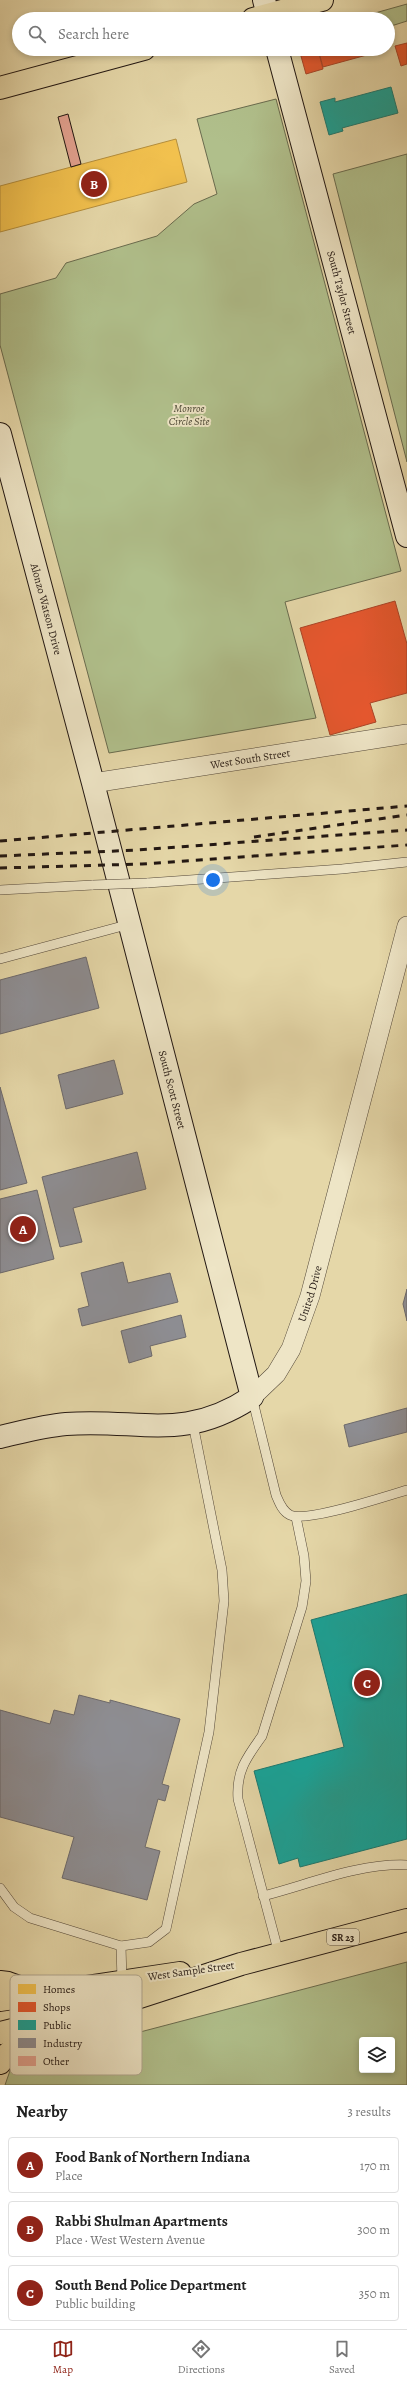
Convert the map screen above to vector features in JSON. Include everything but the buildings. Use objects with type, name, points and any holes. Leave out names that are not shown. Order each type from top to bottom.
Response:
[{"type":"main road","points":[[268,12],[322,0]]},
{"type":"main road","points":[[0,88],[118,56]]},
{"type":"main road","name":"West Sample Street","points":[[142,1996],[241,1964],[407,1920]]},
{"type":"main road","name":"West Sample Street","points":[[142,1978],[241,1964]]},
{"type":"main road","points":[[0,1982],[10,1984]]},
{"type":"main road","name":"West Sample Street","points":[[0,2000],[10,1998]]},
{"type":"main road","name":"West Sample Street","points":[[0,2033],[10,2030]]},
{"type":"main road","name":"SR 23","points":[[0,2063],[10,2052]]},
{"type":"street","name":"South Taylor Street","points":[[279,56],[407,536]]},
{"type":"street","name":"Alonzo Watson Drive","points":[[0,434],[93,783]]},
{"type":"street","name":"West South Street","points":[[93,783],[407,734]]},
{"type":"street","name":"South Scott Street","points":[[93,783],[252,1397]]},
{"type":"street","name":"United Drive","points":[[0,1437],[36,1428],[67,1424],[166,1426],[193,1424],[231,1411],[252,1397],[276,1374],[291,1349],[310,1296],[407,926]]},
{"type":"lane","points":[[0,890],[147,883],[342,869],[407,862]]},
{"type":"lane","points":[[0,959],[130,924]]},
{"type":"lane","points":[[252,1397],[279,1501],[281,1507],[289,1515],[296,1517],[316,1515],[407,1490]]},
{"type":"lane","points":[[0,1888],[14,1907],[30,1918],[121,1946],[149,1942],[166,1929],[209,1732],[224,1601],[222,1570],[193,1424]]},
{"type":"lane","points":[[279,1954],[238,1799],[237,1782],[249,1754],[262,1736],[302,1607],[306,1581],[304,1556],[296,1517]]},
{"type":"lane","points":[[263,1896],[361,1869],[385,1864],[407,1865]]},
{"type":"lane","points":[[121,1946],[122,1975]]},
{"type":"green space","points":[[407,4],[407,21],[395,25],[395,12],[379,12]]},
{"type":"green space","name":"Monroe Circle Site","points":[[276,99],[401,571],[285,602],[316,718],[109,753],[0,345],[0,294],[56,278],[66,263],[157,236],[194,204],[217,194],[197,119]]},
{"type":"green space","points":[[407,154],[407,462],[333,174]]},
{"type":"green space","points":[[407,1962],[407,2085],[5,2085],[10,2071],[10,2075],[142,2075],[142,2032]]},
{"type":"railway","points":[[0,841],[407,806]]},
{"type":"railway","points":[[254,837],[407,815]]},
{"type":"railway","points":[[0,856],[138,850],[407,830]]},
{"type":"railway","points":[[0,868],[142,864],[407,845]]},
{"type":"place","name":"Rabbi Shulman Apartments","points":[[94,184]]},
{"type":"place","name":"Food Bank of Northern Indiana","points":[[23,1229]]},
{"type":"place","name":"South Bend Police Department","points":[[367,1683]]}]
